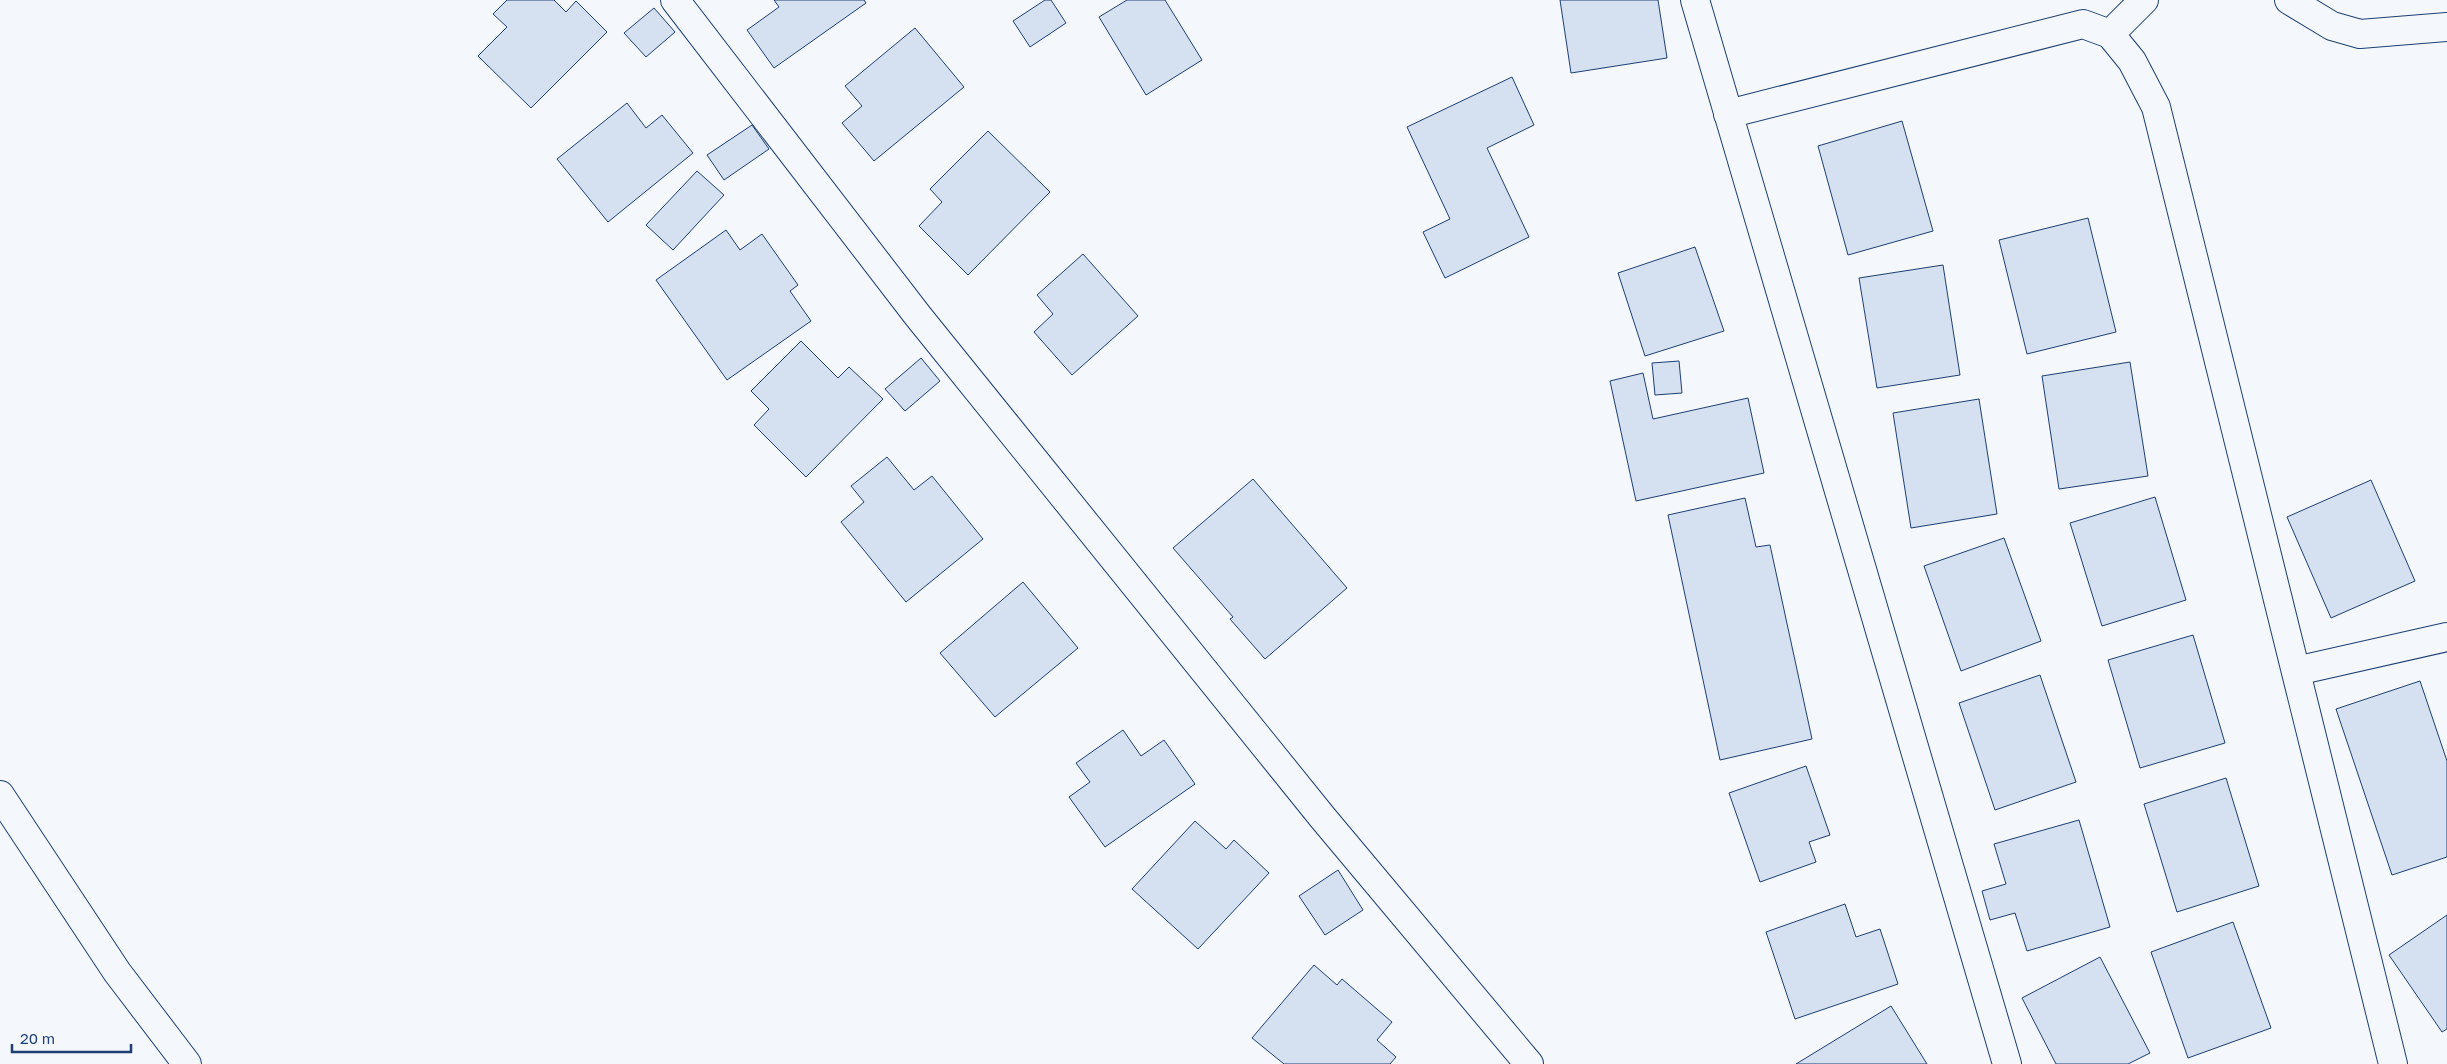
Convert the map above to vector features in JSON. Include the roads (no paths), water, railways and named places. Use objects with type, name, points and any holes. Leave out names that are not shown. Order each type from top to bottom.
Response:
[{"type":"street","points":[[675,0],[918,316],[1323,818],[1529,1064]]},
{"type":"street","points":[[1695,0],[2007,1064]]},
{"type":"street","points":[[2110,34],[2144,0]]},
{"type":"street","points":[[2288,0],[2332,26],[2360,34],[2447,27]]},
{"type":"street","points":[[1728,114],[2083,24],[2110,34],[2132,61],[2156,107],[2393,1064]]},
{"type":"street","points":[[2296,671],[2447,637]]},
{"type":"street","points":[[0,794],[117,972],[187,1064]]}]
